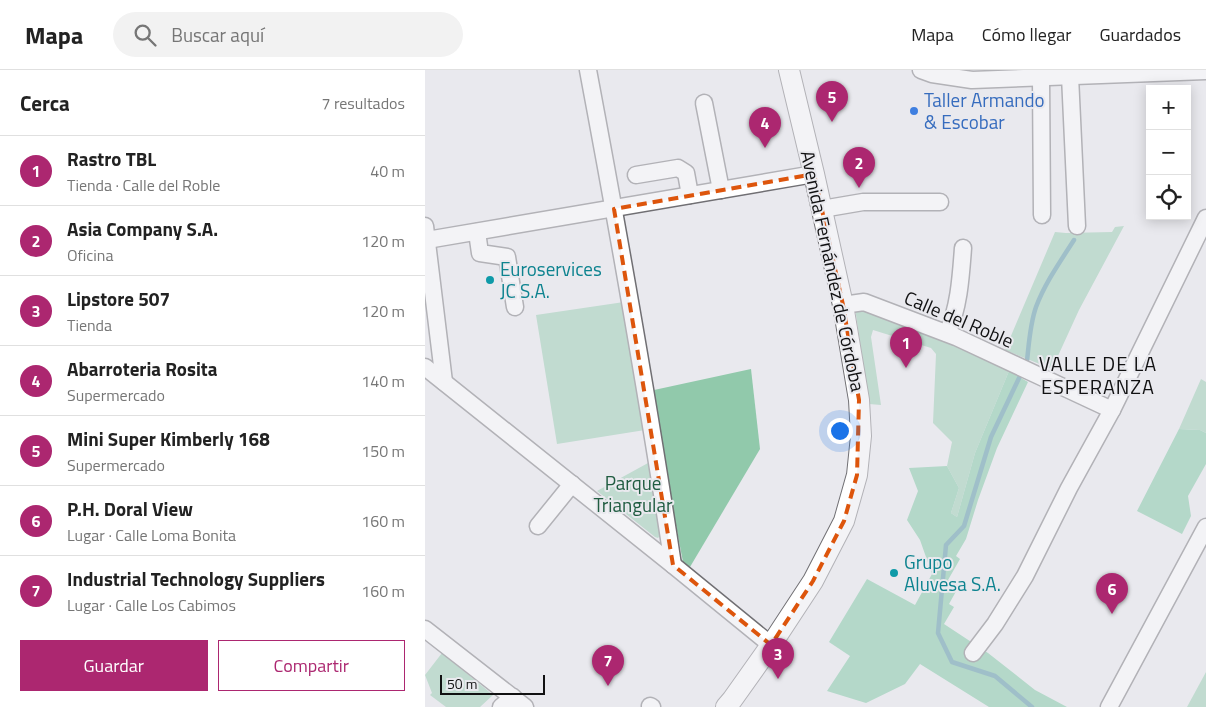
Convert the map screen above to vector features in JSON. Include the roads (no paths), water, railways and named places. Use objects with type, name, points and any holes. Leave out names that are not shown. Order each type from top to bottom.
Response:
[{"type":"main road","name":"Avenida Fernández de Córdoba","points":[[733,705],[813,581],[844,521],[857,475],[861,436],[859,400],[843,305],[789,70]]},
{"type":"street","points":[[588,70],[614,208],[673,565]]},
{"type":"street","points":[[921,70],[932,74],[961,74],[972,80],[1041,78],[1079,74],[1206,71]]},
{"type":"street","points":[[1077,226],[1079,74]]},
{"type":"street","points":[[1041,78],[1042,215]]},
{"type":"street","points":[[704,103],[721,190]]},
{"type":"street","points":[[636,175],[678,168],[687,173],[690,195]]},
{"type":"street","points":[[444,382],[426,233],[477,232],[814,174]]},
{"type":"street","points":[[822,209],[863,202],[940,202]]},
{"type":"street","points":[[973,653],[995,624],[1025,576],[1069,488],[1112,410],[1206,218]]},
{"type":"street","points":[[477,232],[480,253],[507,257],[515,307]]},
{"type":"street","points":[[947,333],[960,286],[963,248]]},
{"type":"street","name":"Calle del Roble","points":[[843,305],[864,302],[947,333],[1112,410]]},
{"type":"street","points":[[425,367],[771,645]]},
{"type":"street","points":[[538,526],[572,484]]},
{"type":"street","points":[[1109,707],[1206,526]]},
{"type":"street","points":[[425,629],[513,704]]},
{"type":"waterway","points":[[1027,361],[1031,327],[1036,307],[1048,281],[1074,240]]},
{"type":"waterway","points":[[1020,376],[991,437],[964,526],[946,545],[938,633],[952,662],[995,676],[1032,707]]},
{"type":"place","name":"Taller Armando & Escobar","points":[[914,111]]},
{"type":"place","name":"Mini Super Kimberly 168","points":[[832,122]]},
{"type":"place","name":"Abarroteria Rosita","points":[[765,148]]},
{"type":"place","name":"Asia Company S.A.","points":[[859,188]]},
{"type":"place","name":"Euroservices JC S.A.","points":[[490,280]]},
{"type":"place","name":"Rastro TBL","points":[[906,368]]},
{"type":"place","name":"Grupo Aluvesa S.A.","points":[[894,573]]},
{"type":"place","name":"P.H. Doral View","points":[[1112,614]]},
{"type":"place","name":"Lipstore 507","points":[[778,679]]},
{"type":"place","name":"Industrial Technology Suppliers","points":[[608,686]]},
{"type":"district","name":"VALLE DE LA ESPERANZA","points":[[1098,376]]},
{"type":"park label","name":"Parque Triangular","points":[[633,494]]}]
